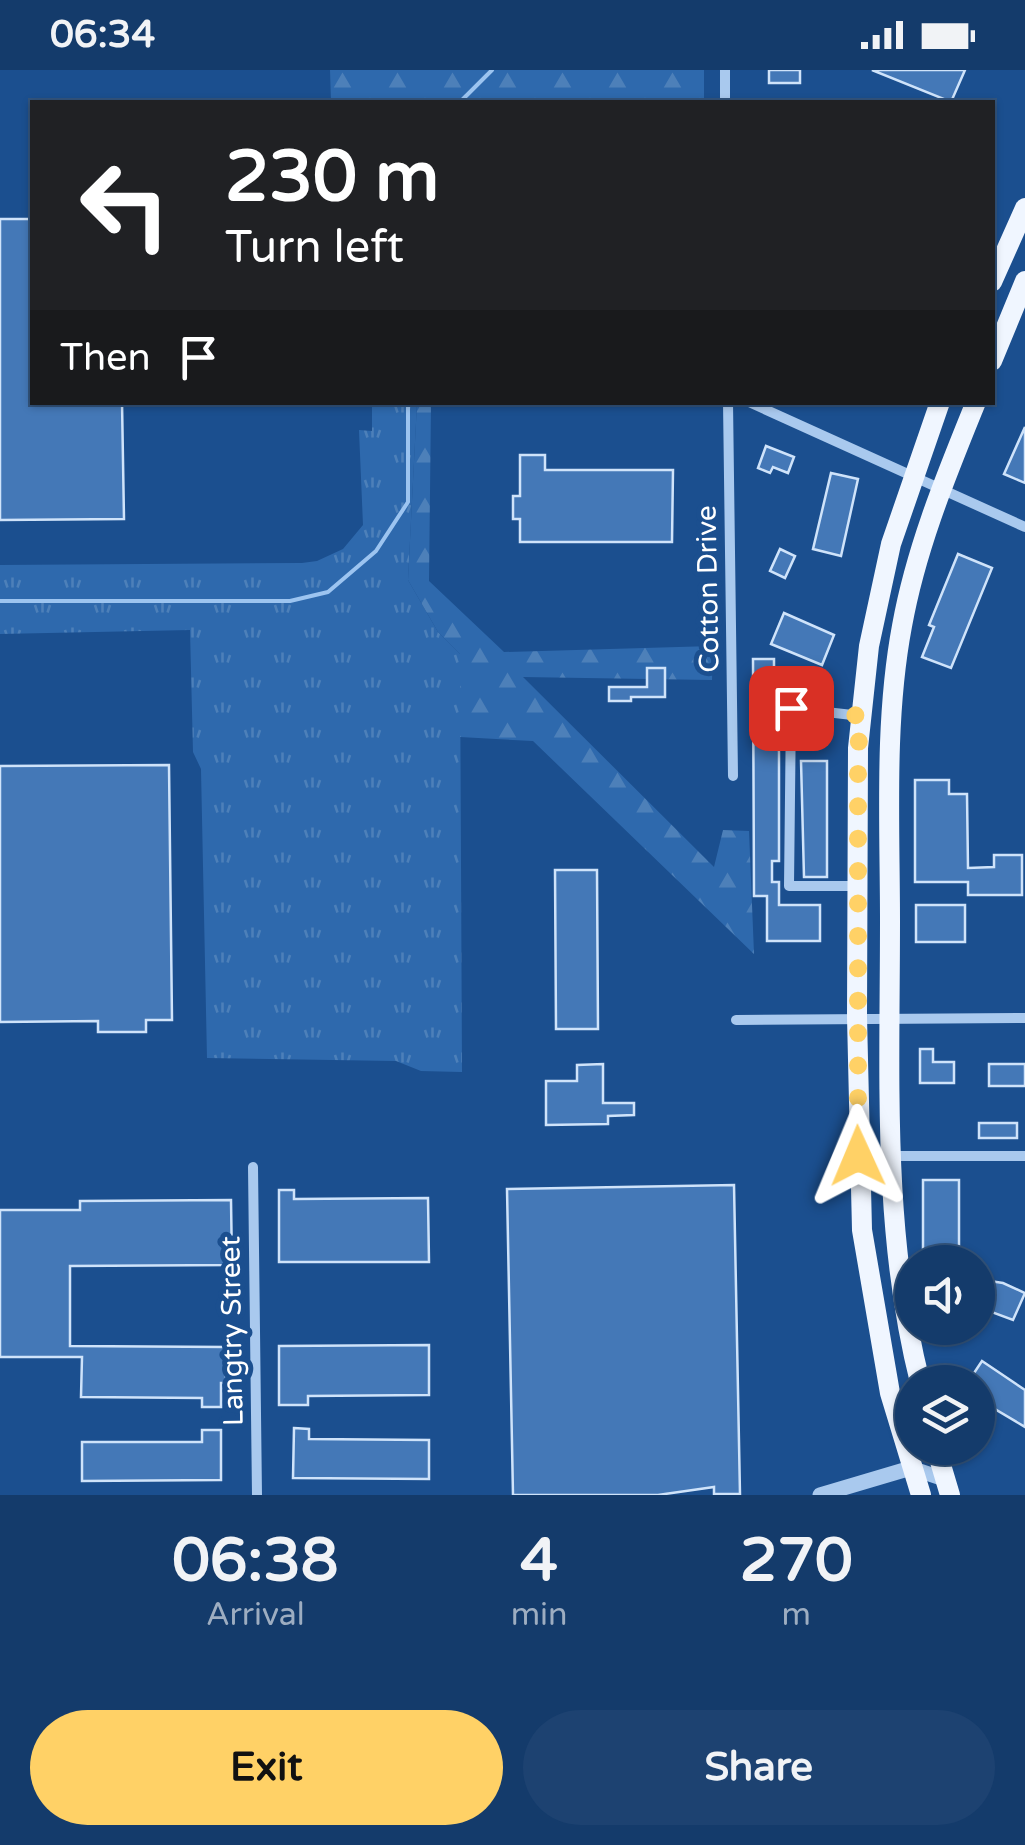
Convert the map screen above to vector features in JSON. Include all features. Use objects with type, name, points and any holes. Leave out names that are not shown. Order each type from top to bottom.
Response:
[{"type":"main road","points":[[995,275],[1025,208]]},
{"type":"main road","points":[[995,282],[1023,286],[995,353]]},
{"type":"main road","points":[[923,1495],[911,1468],[890,1393],[862,1230],[858,1156],[858,748],[873,629],[891,544],[939,405]]},
{"type":"main road","points":[[917,1365],[896,1259],[890,1156],[890,750],[901,630],[916,560],[975,405]]},
{"type":"main road","points":[[858,748],[890,750]]},
{"type":"street","points":[[725,70],[725,100]]},
{"type":"street","name":"Cotton Drive","points":[[728,405],[733,776]]},
{"type":"street","points":[[755,405],[1025,527]]},
{"type":"street","points":[[858,886],[789,886],[791,708],[862,716]]},
{"type":"street","points":[[736,1020],[1025,1018]]},
{"type":"street","points":[[858,1156],[1025,1156]]},
{"type":"street","name":"Langtry Street","points":[[253,1167],[256,1495]]},
{"type":"street","points":[[820,1495],[911,1468],[947,1487]]},
{"type":"street","points":[[923,1495],[947,1487]]},
{"type":"green space","points":[[330,70],[704,70],[704,100],[331,100]]},
{"type":"green space","points":[[372,405],[417,405],[408,580],[438,632],[460,654],[462,1072],[421,1071],[396,1061],[207,1058],[201,769],[193,752],[190,630],[0,634],[0,565],[317,561],[343,549],[363,525],[359,430],[372,431]]},
{"type":"green space","points":[[417,405],[431,405],[429,581],[504,652],[713,646],[712,680],[523,677],[714,867],[723,830],[749,831],[754,954],[533,741],[460,737],[460,654],[438,632],[408,580]]},
{"type":"building","points":[[769,70],[800,70],[800,83],[769,83]]},
{"type":"building","points":[[872,70],[965,70],[952,100]]},
{"type":"building","points":[[0,219],[30,219],[30,405],[122,405],[124,519],[0,520]]},
{"type":"building","points":[[1025,427],[1025,483],[1004,474]]},
{"type":"building","points":[[766,446],[794,457],[788,473],[773,467],[770,473],[758,468]]},
{"type":"building","points":[[520,455],[545,455],[545,470],[673,470],[672,542],[520,542],[520,519],[513,519],[513,496],[520,496]]},
{"type":"building","points":[[831,473],[858,479],[841,556],[813,549]]},
{"type":"building","points":[[780,549],[795,556],[785,578],[770,571]]},
{"type":"building","points":[[958,554],[992,568],[951,668],[922,657],[934,627],[929,625]]},
{"type":"building","points":[[784,613],[834,635],[822,665],[771,644]]},
{"type":"building","points":[[753,659],[774,659],[774,682],[779,682],[779,693],[767,693],[767,716],[778,716],[779,753],[779,861],[772,861],[772,882],[779,882],[779,905],[820,905],[820,941],[767,941],[767,896],[754,896]]},
{"type":"building","points":[[647,668],[665,668],[665,697],[609,701],[609,687],[647,687]]},
{"type":"building","points":[[801,761],[827,761],[827,877],[804,877]]},
{"type":"building","points":[[169,765],[172,1020],[146,1020],[146,1032],[98,1032],[98,1021],[0,1022],[0,766]]},
{"type":"building","points":[[915,780],[949,780],[949,794],[967,794],[968,868],[994,867],[994,855],[1022,855],[1022,895],[968,895],[968,882],[915,882]]},
{"type":"building","points":[[555,870],[597,870],[598,1029],[556,1029]]},
{"type":"building","points":[[916,905],[965,905],[965,942],[916,942]]},
{"type":"building","points":[[920,1049],[933,1049],[933,1062],[954,1062],[954,1083],[920,1083]]},
{"type":"building","points":[[603,1064],[603,1103],[634,1103],[634,1115],[608,1116],[608,1124],[546,1125],[546,1081],[577,1081],[577,1065]]},
{"type":"building","points":[[989,1064],[1025,1064],[1025,1086],[989,1086]]},
{"type":"building","points":[[979,1123],[1017,1123],[1017,1138],[979,1138]]},
{"type":"building","points":[[923,1180],[959,1180],[959,1245],[923,1245]]},
{"type":"building","points":[[734,1185],[740,1494],[714,1494],[714,1487],[658,1495],[513,1495],[507,1189]]},
{"type":"building","points":[[279,1190],[294,1190],[294,1199],[428,1198],[429,1262],[279,1262]]},
{"type":"building","points":[[231,1200],[232,1265],[70,1266],[70,1346],[226,1347],[221,1407],[202,1407],[202,1398],[81,1397],[82,1357],[0,1357],[0,1210],[80,1210],[80,1201]]},
{"type":"building","points":[[995,1282],[1025,1293],[1013,1320],[995,1313]]},
{"type":"building","points":[[429,1345],[429,1395],[308,1396],[308,1405],[279,1405],[279,1346]]},
{"type":"building","points":[[995,1370],[1025,1390],[1025,1427],[995,1409]]},
{"type":"building","points":[[294,1428],[309,1429],[309,1439],[429,1440],[429,1479],[293,1478]]},
{"type":"building","points":[[202,1430],[221,1430],[221,1480],[82,1481],[82,1442],[202,1442]]},
{"type":"waterway","points":[[462,100],[492,70]]},
{"type":"waterway","points":[[0,601],[290,601],[328,592],[376,551],[408,502],[408,405]]},
{"type":"route","points":[[791,708],[862,716],[858,748],[858,1156]]}]
